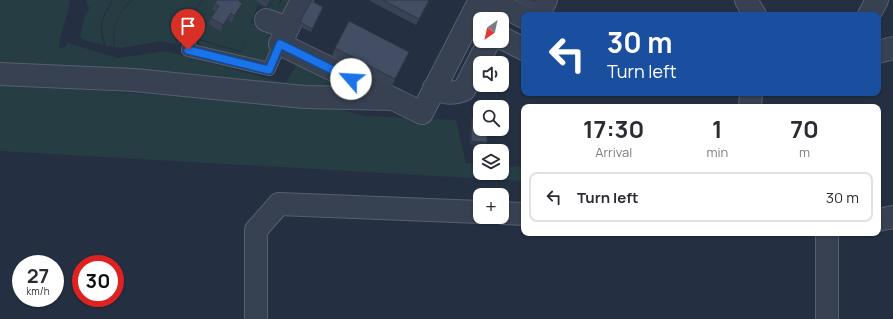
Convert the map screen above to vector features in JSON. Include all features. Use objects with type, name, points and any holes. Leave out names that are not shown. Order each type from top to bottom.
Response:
[{"type":"street","points":[[284,36],[302,0]]},
{"type":"street","points":[[266,20],[284,36],[394,99],[422,113],[480,0]]},
{"type":"street","points":[[489,0],[521,16]]},
{"type":"street","points":[[540,12],[546,0]]},
{"type":"street","points":[[746,0],[753,12]]},
{"type":"street","points":[[871,12],[877,0]]},
{"type":"street","points":[[509,42],[521,48]]},
{"type":"street","points":[[434,88],[449,94],[464,90],[485,48]]},
{"type":"street","points":[[881,51],[893,48]]},
{"type":"street","points":[[0,74],[134,80],[304,97],[394,99]]},
{"type":"street","points":[[256,319],[256,230],[279,204],[473,212]]},
{"type":"street","points":[[509,213],[521,214]]},
{"type":"street","points":[[881,219],[893,217]]},
{"type":"street","points":[[827,236],[827,319]]},
{"type":"lane","points":[[191,34],[188,50],[269,70],[284,36]]},
{"type":"green space","points":[[0,0],[70,0],[59,48],[65,47],[68,43],[118,58],[165,51],[285,83],[298,63],[360,92],[0,66]]},
{"type":"green space","points":[[86,0],[112,0],[103,17],[101,27],[104,45],[87,41],[80,37],[84,18],[91,5],[87,7]]},
{"type":"green space","points":[[113,0],[131,0],[122,10],[116,21],[113,40],[114,47],[106,46],[102,32],[104,17]]},
{"type":"green space","points":[[133,0],[202,0],[177,38],[175,44],[161,41],[121,48],[115,47],[114,34],[117,21],[123,9]]},
{"type":"green space","points":[[203,0],[219,0],[216,12],[220,31],[228,20],[231,0],[272,0],[267,8],[258,5],[240,51],[199,39],[196,32],[190,28],[179,45],[176,45],[178,38]]},
{"type":"green space","points":[[273,0],[280,0],[278,7],[282,0],[294,0],[287,16],[268,9],[270,5],[275,6],[270,4]]},
{"type":"green space","points":[[251,23],[265,30],[271,39],[270,50],[265,64],[204,48],[198,40],[240,52]]},
{"type":"green space","points":[[0,84],[330,107],[365,116],[456,120],[466,163],[473,164],[473,178],[0,151]]},
{"type":"green space","points":[[509,166],[521,167],[521,181],[507,180],[509,180]]},
{"type":"building","points":[[217,0],[240,0],[239,1],[242,4],[234,16],[231,13],[223,25],[211,18],[219,6],[215,3]]},
{"type":"building","points":[[263,0],[270,0],[268,3]]},
{"type":"building","points":[[383,0],[429,0],[419,19]]},
{"type":"building","points":[[311,1],[323,7],[312,29],[300,22]]},
{"type":"building","points":[[349,21],[409,52],[395,79],[335,48]]},
{"type":"building","points":[[473,118],[473,136],[487,136],[487,142],[471,141]]},
{"type":"route","points":[[188,50],[269,70],[280,44],[351,79]]}]
